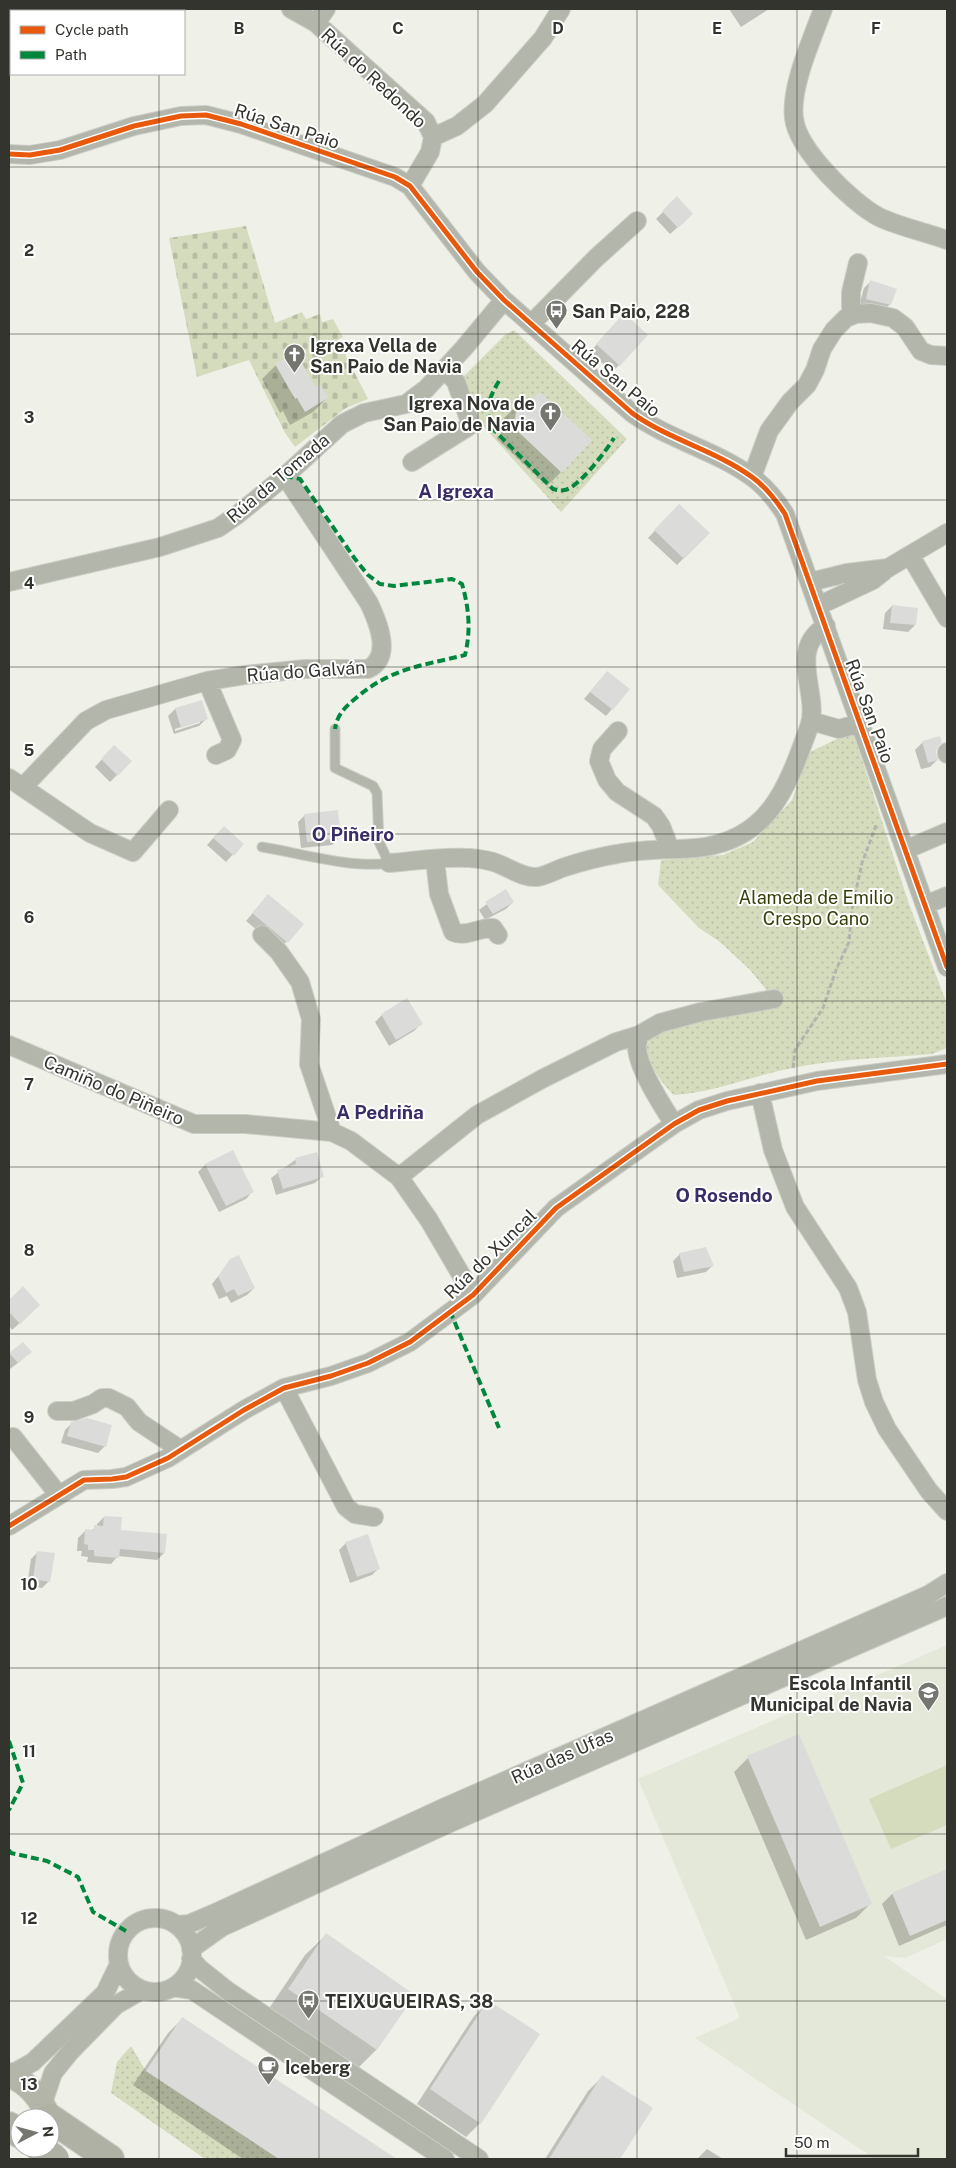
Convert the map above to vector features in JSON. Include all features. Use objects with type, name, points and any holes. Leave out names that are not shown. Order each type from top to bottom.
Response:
[{"type":"highway","points":[[60,2124],[110,2159]]},
{"type":"main road","points":[[9,2075],[23,2082],[34,2091],[44,2108]]},
{"type":"street","name":"Rúa do Redondo","points":[[291,9],[316,24],[426,122],[433,138],[430,152],[410,186]]},
{"type":"street","name":"Rúa do Redondo","points":[[316,24],[326,9]]},
{"type":"street","points":[[433,138],[457,126],[484,104],[543,38],[561,9]]},
{"type":"street","points":[[822,9],[797,84],[794,118],[802,143],[816,162],[847,192],[878,216],[947,240]]},
{"type":"street","name":"Rúa San Paio","points":[[9,154],[30,155],[60,150],[134,126],[181,116],[206,115],[241,124],[395,177],[410,186],[477,272],[504,300],[632,414],[649,425],[752,477],[774,497],[785,514],[947,967]]},
{"type":"street","points":[[531,324],[596,258],[637,221]]},
{"type":"street","points":[[851,316],[851,292],[858,263]]},
{"type":"street","name":"Rúa da Tomada","points":[[9,582],[160,547],[218,528],[285,476],[342,424],[364,413],[406,404],[426,389],[504,300]]},
{"type":"street","points":[[752,477],[769,431],[790,402],[807,385],[816,370],[822,349],[834,330],[846,318],[870,313],[893,318],[905,327],[921,351],[931,355],[947,356]]},
{"type":"street","points":[[412,462],[471,425],[456,382],[445,369]]},
{"type":"street","name":"Rúa do Galván","points":[[16,782],[86,721],[96,715],[156,695],[207,682],[286,670],[368,669],[374,666],[379,660],[382,643],[376,616],[370,603],[285,476]]},
{"type":"street","points":[[818,606],[860,588],[888,568],[947,532]]},
{"type":"street","points":[[910,555],[947,618]]},
{"type":"street","points":[[810,582],[847,573],[888,568]]},
{"type":"street","points":[[389,863],[478,859],[501,864],[516,873],[536,877],[616,854],[670,848],[696,848],[733,840],[762,820],[784,791],[811,721],[807,649],[810,639],[826,626]]},
{"type":"street","points":[[207,682],[232,740],[228,750],[216,755]]},
{"type":"street","points":[[811,721],[839,729],[860,723]]},
{"type":"street","points":[[618,731],[602,749],[599,761],[607,780],[617,792],[654,816],[661,826],[670,848]]},
{"type":"street","points":[[16,782],[90,833],[133,852],[169,810]]},
{"type":"street","points":[[905,850],[947,832]]},
{"type":"street","points":[[435,860],[440,894],[453,932],[458,934],[485,927],[492,928],[498,935]]},
{"type":"street","points":[[925,905],[947,896]]},
{"type":"street","points":[[262,935],[279,952],[300,982],[311,1019],[309,1064],[332,1132]]},
{"type":"street","points":[[399,1177],[477,1116],[542,1079],[616,1042],[639,1035],[660,1023],[684,1016],[774,999]]},
{"type":"street","points":[[639,1035],[637,1047],[641,1062],[659,1100],[674,1124]]},
{"type":"street","name":"Camiño do Piñeiro","points":[[9,1045],[194,1124],[245,1124],[332,1132],[351,1141],[399,1177],[429,1220],[473,1295]]},
{"type":"street","name":"Rúa do Xuncal","points":[[9,1526],[58,1494],[84,1480],[126,1477],[168,1458],[244,1410],[284,1388],[332,1376],[368,1362],[410,1342],[473,1295],[556,1208],[674,1124],[699,1110],[727,1101],[817,1081],[947,1064]]},
{"type":"street","points":[[760,1093],[773,1150],[795,1207],[848,1288],[857,1312],[867,1380],[874,1402],[887,1429],[929,1491],[947,1511]]},
{"type":"street","points":[[284,1388],[300,1415],[346,1507],[355,1514],[374,1516]]},
{"type":"street","points":[[57,1411],[60,1413],[74,1411],[93,1404],[102,1398],[109,1398],[127,1407],[139,1422],[181,1450]]},
{"type":"street","points":[[13,1437],[58,1494]]},
{"type":"street","name":"Rúa das Ufas","points":[[9,2075],[33,2062],[105,1993],[119,1964],[120,1940],[126,1931],[137,1922],[157,1918],[176,1925],[189,1924],[214,1914],[443,1808],[928,1595],[947,1583]]},
{"type":"street","name":"Rúa das Ufas","points":[[173,1987],[182,1980],[188,1970],[191,1954],[222,1927],[450,1823],[947,1606]]},
{"type":"street","points":[[176,1925],[186,1935],[191,1954],[199,1968],[228,1990],[479,2159]]},
{"type":"street","points":[[119,1964],[123,1975],[142,1990],[152,1992],[163,1991],[173,1987],[192,1990],[445,2159]]},
{"type":"street","points":[[49,2108],[53,2073],[70,2052],[116,2005],[142,1990]]},
{"type":"lane","points":[[262,847],[340,861],[376,865],[389,863],[380,842],[377,793],[373,786],[335,768],[335,729]]},
{"type":"path","points":[[792,1068],[795,1050],[823,1008],[836,970],[849,942],[852,910],[862,863],[879,820]]},
{"type":"shaded area","points":[[947,1645],[947,1939],[905,1958],[884,1956],[947,1999],[947,2159],[875,2159],[695,2038],[740,2018],[638,1779]]},
{"type":"green space","points":[[246,226],[275,323],[302,312],[306,319],[320,314],[322,322],[333,319],[343,337],[338,340],[368,399],[346,408],[295,447],[285,433],[249,360],[197,377],[169,238]]},
{"type":"green space","points":[[514,330],[627,439],[561,512],[482,425],[460,380],[505,335]]},
{"type":"green space","name":"Alameda de Emilio Crespo Cano","points":[[849,733],[854,735],[909,904],[947,1004],[947,1048],[932,1054],[857,1059],[801,1066],[702,1091],[674,1095],[665,1086],[650,1060],[647,1047],[651,1036],[662,1029],[773,1006],[765,988],[749,969],[720,942],[699,928],[658,885],[661,860],[723,855],[753,842],[792,800],[808,753]]},
{"type":"green space","points":[[947,1765],[947,1825],[891,1849],[869,1799]]},
{"type":"green space","points":[[131,2046],[146,2071],[279,2159],[205,2159],[111,2093],[117,2062]]},
{"type":"building","points":[[677,196],[693,214],[678,228],[662,211]]},
{"type":"building","points":[[870,280],[897,289],[891,305],[866,299]]},
{"type":"building","points":[[624,313],[648,335],[620,366],[596,344]]},
{"type":"building","name":"Igrexa Vella de San Paio de Navia","points":[[296,352],[315,387],[320,384],[328,398],[305,412],[297,398],[295,399],[275,364]]},
{"type":"building","name":"Igrexa Nova de San Paio de Navia","points":[[540,392],[592,440],[562,473],[510,424],[515,418],[518,402],[533,399]]},
{"type":"building","points":[[679,504],[710,533],[684,559],[654,530]]},
{"type":"building","points":[[892,605],[918,608],[916,625],[890,623]]},
{"type":"building","points":[[607,671],[630,689],[613,710],[590,692]]},
{"type":"building","points":[[202,700],[208,719],[181,728],[175,708]]},
{"type":"building","points":[[940,736],[942,743],[938,746],[936,752],[938,760],[928,763],[922,741]]},
{"type":"building","points":[[114,745],[132,761],[118,776],[101,759]]},
{"type":"building","points":[[338,810],[341,838],[307,842],[304,814]]},
{"type":"building","points":[[224,826],[244,844],[234,856],[213,838]]},
{"type":"building","points":[[506,889],[514,902],[493,914],[485,902]]},
{"type":"building","points":[[268,894],[304,924],[288,943],[252,913]]},
{"type":"building","points":[[407,998],[423,1024],[396,1040],[381,1014]]},
{"type":"building","points":[[233,1150],[254,1192],[226,1206],[205,1164]]},
{"type":"building","points":[[317,1152],[324,1177],[283,1189],[277,1170],[296,1164],[295,1158]]},
{"type":"building","points":[[706,1247],[714,1266],[684,1272],[679,1253]]},
{"type":"building","points":[[239,1255],[255,1288],[238,1296],[234,1289],[226,1293],[218,1276],[230,1259]]},
{"type":"building","points":[[23,1286],[40,1305],[20,1324],[9,1312],[9,1300]]},
{"type":"building","points":[[23,1342],[32,1352],[18,1363],[9,1353]]},
{"type":"building","points":[[87,1418],[112,1425],[106,1447],[67,1436],[71,1422]]},
{"type":"building","points":[[104,1516],[122,1517],[121,1530],[167,1534],[165,1553],[120,1549],[119,1558],[94,1556],[94,1550],[88,1550],[88,1545],[84,1544],[85,1529],[94,1530],[94,1525],[103,1526]]},
{"type":"building","points":[[368,1534],[380,1569],[357,1577],[345,1542]]},
{"type":"building","points":[[37,1551],[55,1553],[50,1582],[33,1579]]},
{"type":"building","points":[[799,1734],[872,1904],[820,1927],[747,1756]]},
{"type":"building","points":[[947,1869],[947,1920],[910,1936],[892,1893]]},
{"type":"building","points":[[326,1933],[415,1995],[377,2050],[288,1989]]},
{"type":"building","points":[[488,2000],[540,2034],[481,2124],[430,2089]]},
{"type":"building","points":[[182,2017],[397,2159],[279,2159],[146,2071]]},
{"type":"building","points":[[602,2075],[653,2108],[620,2159],[549,2159]]},
{"type":"marked path","points":[[499,381],[492,394],[488,411],[494,430],[553,489],[565,490],[585,476],[614,438]]},
{"type":"marked path","points":[[285,476],[300,479],[355,559],[368,575],[380,584],[394,586],[452,579],[462,584],[466,602],[469,628],[465,655],[407,669],[382,680],[345,708],[340,715],[335,729]]},
{"type":"marked path","points":[[450,1311],[499,1428]]},
{"type":"marked path","points":[[9,1741],[23,1783],[9,1810]]},
{"type":"marked path","points":[[9,1850],[11,1853],[47,1861],[78,1877],[93,1912],[126,1931]]},
{"type":"cycle path","points":[[9,154],[30,155],[60,150],[134,126],[181,116],[206,115],[241,124],[395,177],[410,186],[477,272],[504,300],[632,413],[661,431],[723,459],[757,481],[770,494],[785,514],[947,967]]},
{"type":"cycle path","points":[[9,1526],[84,1480],[126,1477],[168,1458],[244,1410],[284,1388],[331,1376],[368,1363],[410,1342],[473,1295],[556,1208],[674,1124],[699,1110],[727,1101],[817,1081],[947,1064]]},
{"type":"place","name":"San Paio, 228","points":[[556,330]]},
{"type":"place","name":"Igrexa Vella de San Paio de Navia","points":[[294,374]]},
{"type":"place","name":"Igrexa Nova de San Paio de Navia","points":[[551,432]]},
{"type":"place","name":"Escola Infantil Municipal de Navia","points":[[928,1712]]},
{"type":"place","name":"TEIXUGUEIRAS, 38","points":[[309,2020]]},
{"type":"place","name":"Iceberg","points":[[269,2086]]},
{"type":"district","name":"A Igrexa","points":[[456,491]]},
{"type":"district","name":"O Piñeiro","points":[[353,834]]},
{"type":"district","name":"A Pedriña","points":[[380,1112]]},
{"type":"district","name":"O Rosendo","points":[[724,1195]]}]
